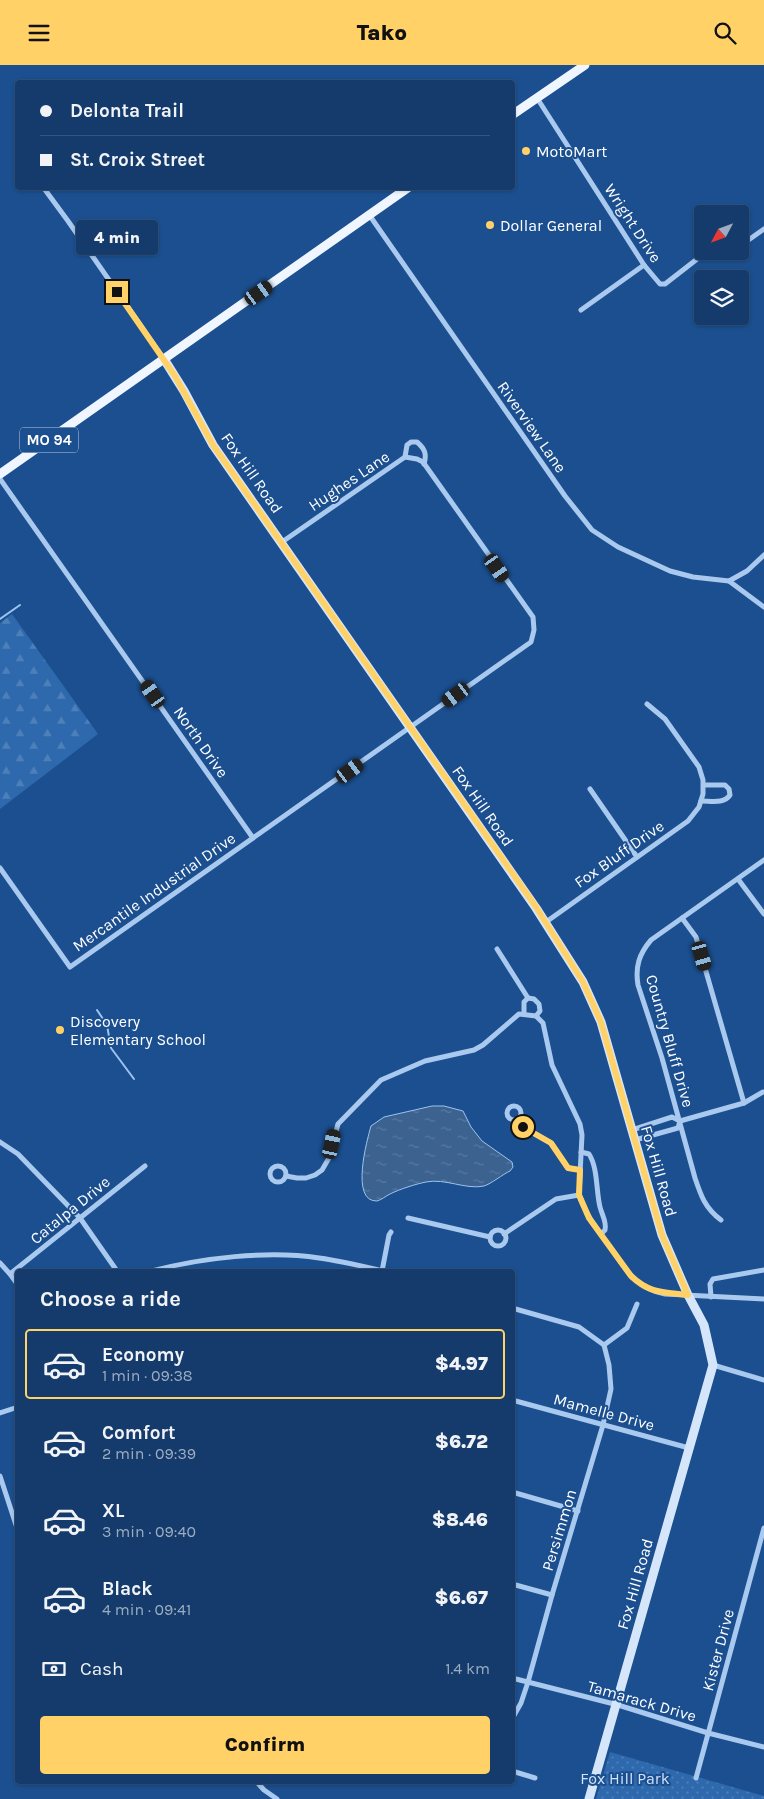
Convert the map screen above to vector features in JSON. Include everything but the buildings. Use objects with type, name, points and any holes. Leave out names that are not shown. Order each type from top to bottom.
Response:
[{"type":"main road","points":[[515,113],[584,65]]},
{"type":"main road","name":"MO 94","points":[[0,474],[405,190]]},
{"type":"street","name":"Wright Drive","points":[[537,98],[644,265],[660,284],[665,283],[696,260]]},
{"type":"street","points":[[45,190],[164,359]]},
{"type":"street","name":"Riverview Lane","points":[[370,215],[550,474],[592,530],[629,553],[670,571],[693,577],[729,581]]},
{"type":"street","points":[[749,240],[764,229]]},
{"type":"street","points":[[581,310],[644,265]]},
{"type":"street","name":"Fox Hill Road","points":[[164,359],[213,445],[546,922],[583,982],[601,1022],[662,1235],[688,1295],[704,1325],[713,1365],[618,1705],[589,1799]]},
{"type":"street","name":"Hughes Lane","points":[[405,457],[407,445],[411,442],[418,442],[425,449],[426,457],[424,464]]},
{"type":"street","name":"Hughes Lane","points":[[282,542],[405,457],[417,459],[424,464],[533,617],[534,630],[531,642],[411,727]]},
{"type":"street","name":"North Drive","points":[[0,479],[252,838]]},
{"type":"street","points":[[764,555],[747,571],[729,581],[764,607]]},
{"type":"street","points":[[647,704],[665,719],[690,753],[699,767],[704,785],[725,785],[730,789],[730,795],[727,799],[701,801]]},
{"type":"street","points":[[252,838],[411,727]]},
{"type":"street","name":"Fox Bluff Drive","points":[[546,922],[688,821],[701,801],[704,785]]},
{"type":"street","points":[[590,789],[637,857]]},
{"type":"street","name":"Mercantile Industrial Drive","points":[[0,868],[70,967],[252,838]]},
{"type":"street","name":"Country Bluff Drive","points":[[721,1220],[710,1212],[702,1196],[636,975],[643,950],[651,940],[764,859]]},
{"type":"street","points":[[738,879],[764,914]]},
{"type":"street","points":[[682,918],[696,937],[744,1103]]},
{"type":"street","points":[[497,949],[528,998],[534,999],[539,1004],[540,1011],[536,1016]]},
{"type":"street","points":[[524,1014],[524,1002],[528,998]]},
{"type":"street","points":[[286,1176],[306,1178],[322,1170],[329,1158],[338,1124],[380,1081],[426,1061],[475,1050],[519,1014],[536,1016],[543,1023],[552,1065],[580,1124],[582,1135],[579,1195],[589,1218],[638,1282],[655,1292],[764,1299]]},
{"type":"street","points":[[632,1130],[672,1117],[680,1121],[744,1103],[763,1092]]},
{"type":"street","points":[[517,1119],[523,1127],[551,1143],[568,1168],[580,1170]]},
{"type":"street","points":[[635,1140],[678,1128],[680,1121]]},
{"type":"street","points":[[0,1142],[18,1154],[80,1217],[116,1269]]},
{"type":"street","points":[[581,1152],[589,1154],[592,1160],[598,1197],[606,1224],[606,1230],[601,1234]]},
{"type":"street","name":"Catalpa Drive","points":[[16,1269],[145,1166]]},
{"type":"street","points":[[504,1234],[556,1199],[579,1195]]},
{"type":"street","points":[[408,1218],[490,1237]]},
{"type":"street","points":[[497,1230],[504,1234],[505,1241],[500,1246],[492,1244],[490,1237],[493,1232],[497,1230]]},
{"type":"street","points":[[383,1269],[391,1232]]},
{"type":"street","points":[[160,1269],[183,1263],[267,1255],[318,1258],[373,1269]]},
{"type":"street","points":[[0,1263],[15,1281]]},
{"type":"street","name":"Catalpa Drive","points":[[10,1274],[15,1270]]},
{"type":"street","points":[[711,1297],[710,1284],[713,1279],[764,1270]]},
{"type":"street","points":[[515,1309],[579,1327],[604,1345],[627,1328],[637,1304]]},
{"type":"street","name":"Persimmon","points":[[515,1714],[528,1682],[603,1425],[611,1389],[609,1365],[604,1345]]},
{"type":"street","points":[[713,1365],[764,1380]]},
{"type":"street","name":"Mamelle Drive","points":[[515,1401],[689,1448]]},
{"type":"street","points":[[0,1413],[15,1408]]},
{"type":"street","points":[[0,1476],[15,1522]]},
{"type":"street","points":[[515,1493],[578,1511]]},
{"type":"street","name":"Kister Drive","points":[[696,1779],[764,1528]]},
{"type":"street","points":[[515,1585],[552,1595]]},
{"type":"street","name":"Tamarack Drive","points":[[515,1679],[618,1705],[708,1733],[764,1747]]},
{"type":"street","points":[[515,1772],[534,1778]]},
{"type":"street","points":[[259,1784],[277,1799]]},
{"type":"green space","points":[[12,614],[98,734],[0,809],[0,623]]},
{"type":"green space","name":"Fox Hill Park","points":[[610,1752],[764,1796],[764,1799],[596,1799]]},
{"type":"water","points":[[432,1106],[444,1106],[463,1111],[471,1127],[482,1141],[512,1162],[513,1167],[510,1171],[484,1186],[470,1187],[433,1181],[403,1189],[377,1201],[369,1199],[364,1192],[362,1169],[371,1126],[384,1117]]},
{"type":"waterway","points":[[0,619],[20,605]]},
{"type":"waterway","points":[[97,1010],[107,1025],[111,1048],[134,1079]]},
{"type":"place","name":"MotoMart","points":[[526,151]]},
{"type":"place","name":"Dollar General","points":[[490,225]]},
{"type":"place","name":"Discovery Elementary School","points":[[60,1030]]},
{"type":"route","points":[[117,292],[175,376],[213,445],[536,907],[583,982],[601,1022],[662,1235],[688,1295],[655,1292],[631,1276],[589,1218],[579,1195],[580,1170],[568,1168],[551,1143],[523,1127]]}]
